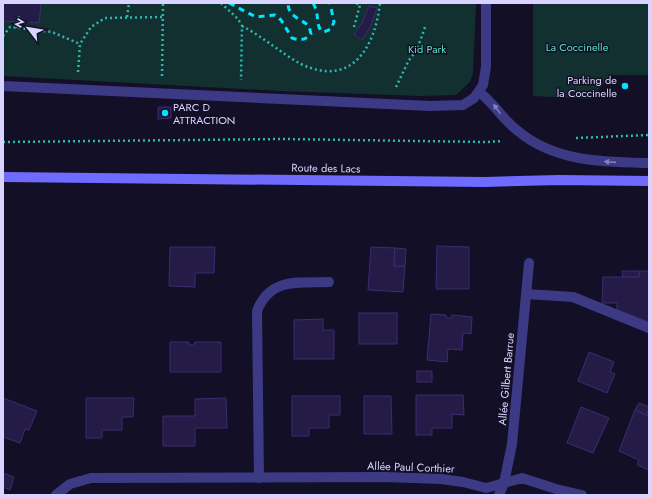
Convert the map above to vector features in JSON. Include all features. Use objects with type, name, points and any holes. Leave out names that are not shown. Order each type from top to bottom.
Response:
[{"type":"main road","name":"Route des Lacs","points":[[3,177],[484,182],[559,180],[649,181]]},
{"type":"street","points":[[3,86],[452,106],[470,102],[483,85],[485,77],[486,3]]},
{"type":"street","points":[[479,92],[492,102],[506,121],[528,139],[558,154],[589,160],[649,163]]},
{"type":"street","name":"Allée Gilbert Barrue","points":[[499,495],[504,482],[512,444],[529,263]]},
{"type":"street","points":[[259,478],[257,311],[262,298],[272,289],[287,284],[329,282]]},
{"type":"street","points":[[526,294],[573,297],[649,328]]},
{"type":"street","name":"Allée Paul Corthier","points":[[56,495],[70,484],[91,478],[441,479],[486,488],[522,478],[556,489],[582,495]]},
{"type":"path","points":[[127,17],[130,3]]},
{"type":"path","points":[[162,80],[163,3]]},
{"type":"path","points":[[221,3],[238,19],[242,26],[300,63],[317,70],[335,72],[358,61],[367,46],[376,24],[380,3]]},
{"type":"path","points":[[354,27],[360,5],[356,3]]},
{"type":"path","points":[[17,28],[19,13]]},
{"type":"path","points":[[78,77],[80,44],[91,27],[105,18],[163,17]]},
{"type":"path","points":[[242,26],[242,84]]},
{"type":"path","points":[[3,36],[10,27],[52,32],[80,44]]},
{"type":"path","points":[[390,88],[396,88],[409,60],[417,50],[425,27]]},
{"type":"path","points":[[569,138],[649,135]]},
{"type":"path","points":[[3,142],[283,139],[486,142],[528,139]]},
{"type":"green space","name":"Kid Park","points":[[3,3],[476,3],[473,73],[470,82],[456,95],[420,96],[280,91],[3,76]]},
{"type":"green space","name":"La Coccinelle","points":[[533,3],[649,3],[649,75],[611,75],[591,99],[533,96]]},
{"type":"building","points":[[3,3],[41,3],[39,23],[3,21]]},
{"type":"building","points":[[369,6],[377,8],[371,26],[362,40],[354,34],[362,23]]},
{"type":"building","name":"PARC D ATTRACTION","points":[[158,107],[171,107],[171,118],[158,119]]},
{"type":"building","points":[[437,246],[469,247],[469,289],[436,289]]},
{"type":"building","points":[[170,247],[215,247],[214,273],[195,273],[195,287],[169,286]]},
{"type":"building","points":[[371,247],[395,248],[394,266],[405,266],[403,292],[368,290]]},
{"type":"building","points":[[395,248],[406,249],[405,266],[394,266]]},
{"type":"building","points":[[622,271],[640,271],[639,277],[623,277]]},
{"type":"building","points":[[640,271],[649,271],[649,322],[617,310],[617,303],[602,303],[603,277],[639,277]]},
{"type":"building","points":[[359,313],[397,313],[397,344],[359,344]]},
{"type":"building","points":[[431,314],[446,315],[447,318],[452,318],[452,315],[472,317],[471,334],[463,333],[462,350],[448,349],[447,362],[427,360]]},
{"type":"building","points":[[323,319],[323,330],[334,330],[334,359],[294,359],[294,320]]},
{"type":"building","points":[[170,342],[189,342],[189,345],[194,345],[195,342],[221,342],[221,372],[170,372]]},
{"type":"building","points":[[589,352],[614,362],[610,372],[615,374],[607,393],[578,381]]},
{"type":"building","points":[[417,371],[432,371],[432,382],[417,382]]},
{"type":"building","points":[[416,395],[463,395],[464,415],[452,414],[452,428],[432,428],[432,435],[416,435]]},
{"type":"building","points":[[292,396],[340,396],[340,415],[329,415],[329,428],[309,428],[309,436],[292,436]]},
{"type":"building","points":[[364,396],[391,396],[392,434],[364,434]]},
{"type":"building","points":[[3,398],[37,411],[29,430],[25,429],[20,443],[3,437]]},
{"type":"building","points":[[86,398],[134,398],[133,417],[122,417],[122,430],[102,430],[102,438],[86,438]]},
{"type":"building","points":[[226,398],[227,428],[195,428],[195,446],[163,446],[163,416],[195,416],[195,399]]},
{"type":"building","points":[[639,403],[649,407],[647,415],[635,410]]},
{"type":"building","points":[[581,407],[609,418],[593,453],[567,443]]},
{"type":"building","points":[[635,410],[649,416],[649,470],[637,465],[639,460],[619,451]]},
{"type":"building","points":[[3,473],[14,477],[10,490],[3,487]]},
{"type":"railway","points":[[229,3],[256,17],[275,15],[281,20],[292,38],[300,40],[307,38],[311,34],[309,26],[292,14],[288,3]]},
{"type":"railway","points":[[313,3],[319,27],[321,31],[324,32],[331,29],[334,22],[330,3]]},
{"type":"place","name":"Parking de la Coccinelle","points":[[625,86]]},
{"type":"place","name":"PARC D ATTRACTION","points":[[165,113]]}]
